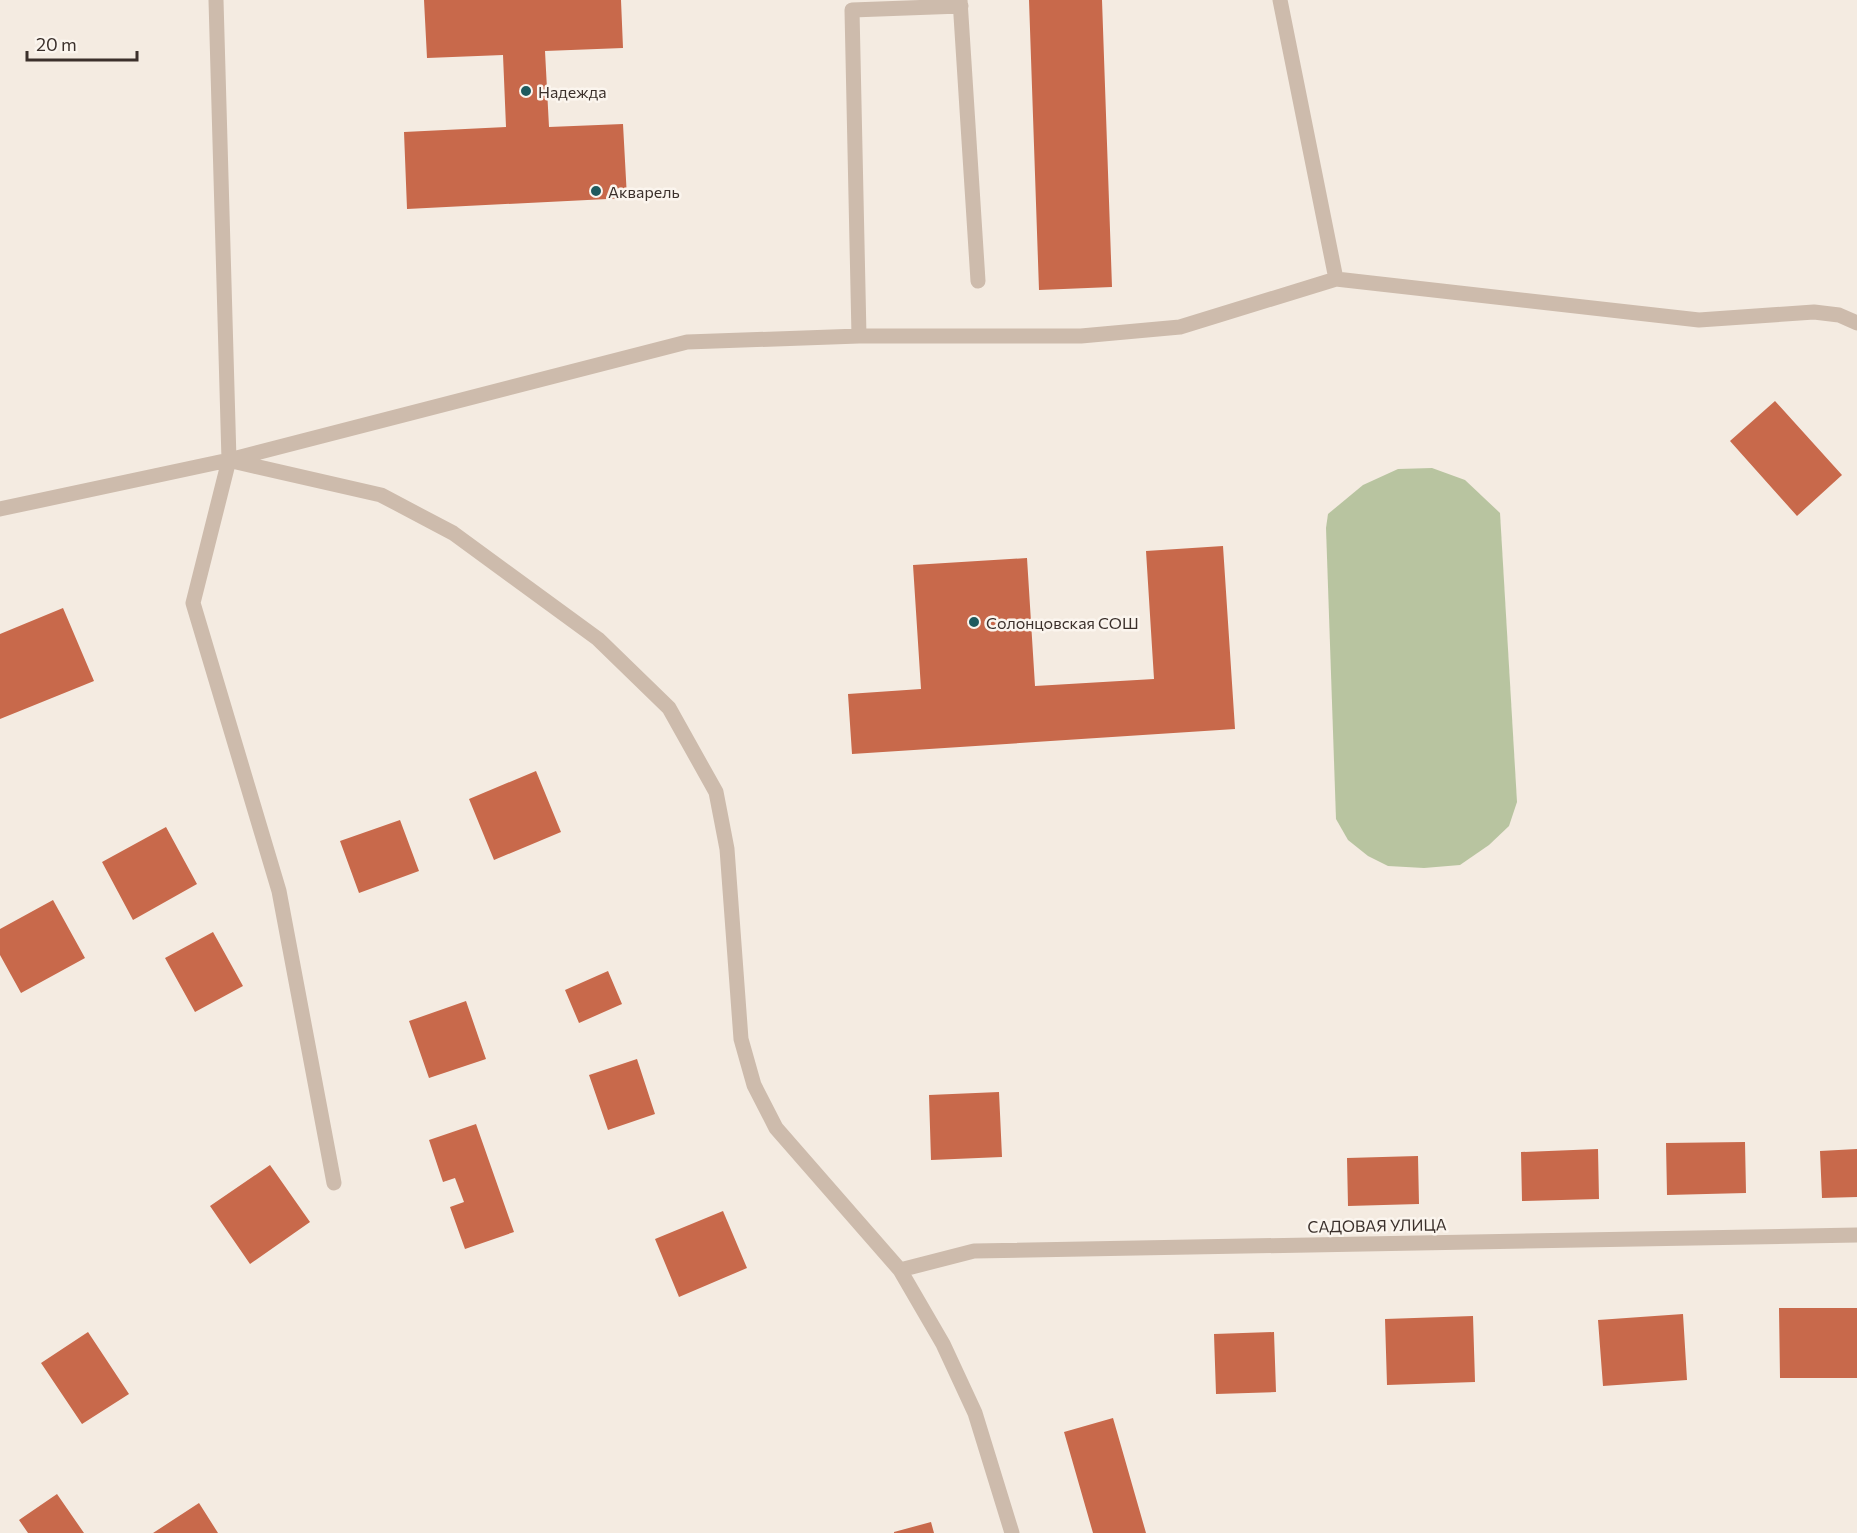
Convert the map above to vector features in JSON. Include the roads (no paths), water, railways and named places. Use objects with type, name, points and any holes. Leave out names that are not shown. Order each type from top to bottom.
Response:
[{"type":"street","points":[[216,0],[229,460],[193,603],[279,891],[334,1183]]},
{"type":"street","points":[[1280,0],[1336,279]]},
{"type":"street","points":[[859,336],[852,10],[961,3],[978,281]]},
{"type":"street","points":[[0,509],[229,460],[687,342],[859,336],[1082,336],[1179,327],[1336,279],[1699,320],[1814,312],[1839,315],[1857,323]]},
{"type":"street","points":[[229,460],[381,495],[453,533],[598,639],[669,708],[716,792],[727,849],[741,1039],[754,1085],[776,1128],[900,1270],[943,1344],[975,1413],[1012,1533]]},
{"type":"street","name":"САДОВАЯ УЛИЦА","points":[[900,1270],[974,1251],[1857,1235]]},
{"type":"place","name":"Надежда","points":[[526,91]]},
{"type":"place","name":"Акварель","points":[[596,191]]},
{"type":"place","name":"Солонцовская СОШ","points":[[974,622]]}]
